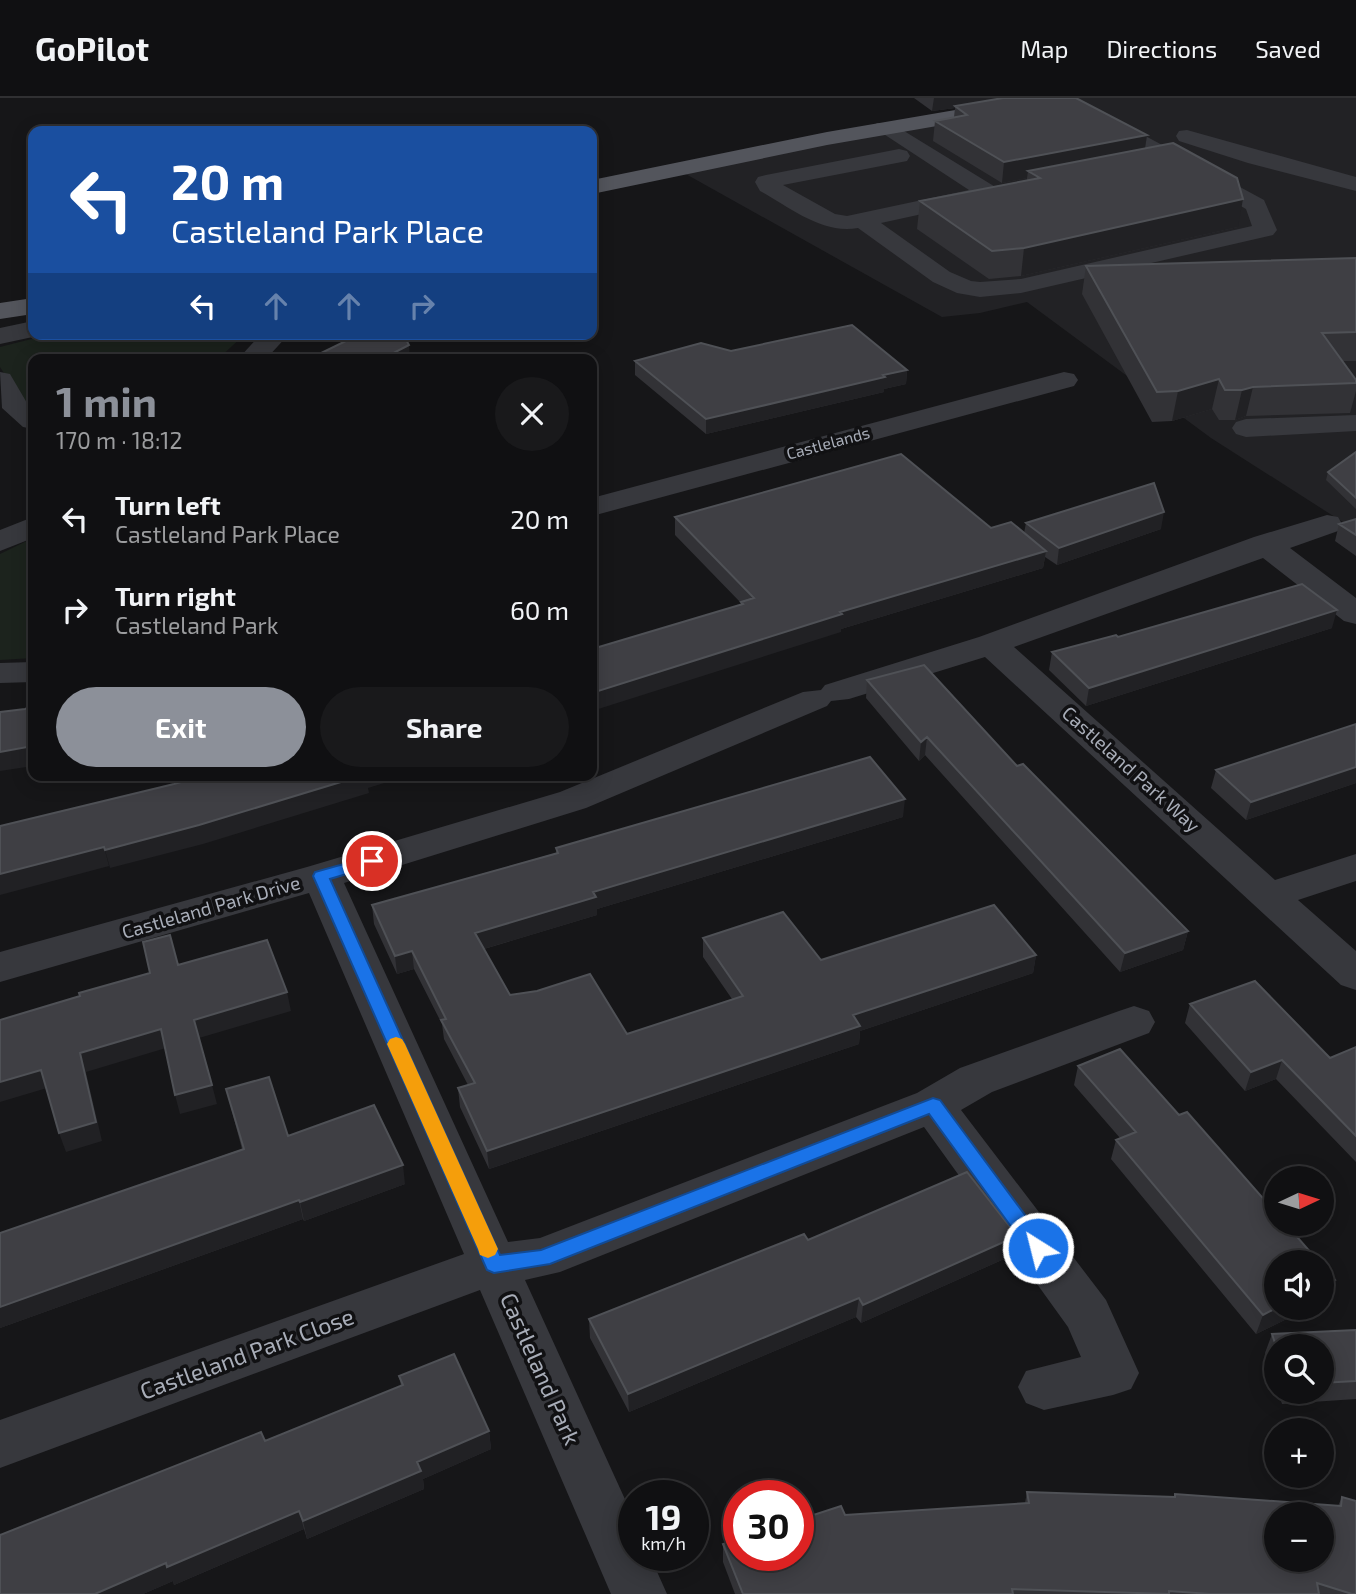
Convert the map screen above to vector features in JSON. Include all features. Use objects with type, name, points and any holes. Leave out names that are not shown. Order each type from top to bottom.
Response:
[{"type":"main road","points":[[597,186],[728,156],[884,127],[1065,98]]},
{"type":"main road","points":[[0,311],[28,307]]},
{"type":"street","points":[[862,219],[948,280],[967,288],[992,289],[1021,286],[1265,230],[1256,205],[1093,114]]},
{"type":"street","points":[[884,127],[999,191],[846,223],[829,220],[768,186],[766,182],[899,156]]},
{"type":"street","points":[[1187,136],[1256,158],[1356,184]]},
{"type":"street","points":[[1135,165],[1174,158]]},
{"type":"street","points":[[0,337],[28,330]]},
{"type":"street","points":[[256,354],[270,340]]},
{"type":"street","points":[[0,380],[16,408],[28,417]]},
{"type":"street","name":"Castlelands","points":[[597,506],[1064,380]]},
{"type":"street","points":[[1246,428],[1356,423]]},
{"type":"street","points":[[991,643],[1327,524]]},
{"type":"street","points":[[0,542],[28,528]]},
{"type":"street","points":[[1265,544],[1356,614]]},
{"type":"street","name":"Castleland Park Drive","points":[[0,967],[321,876],[573,800],[826,695],[991,643]]},
{"type":"street","name":"Castleland Park Way","points":[[991,643],[1356,975]]},
{"type":"street","points":[[0,673],[28,672]]},
{"type":"street","points":[[1271,895],[1356,867]]},
{"type":"street","name":"Castleland Park","points":[[321,876],[639,1594]]},
{"type":"street","name":"Castleland Park Close","points":[[0,1444],[494,1264],[542,1258],[933,1105],[976,1080],[1134,1022]]},
{"type":"street","points":[[933,1105],[1088,1315],[1113,1373],[1044,1387]]},
{"type":"shaded area","points":[[1065,98],[1356,98],[1356,524],[1349,526],[1211,438],[1027,302],[980,313],[942,317],[675,168]]},
{"type":"shaded area","points":[[28,340],[239,340],[223,354],[28,354],[28,408],[0,367],[0,347]]},
{"type":"shaded area","points":[[28,540],[28,658],[0,660],[0,554]]},
{"type":"building","points":[[1003,98],[1076,98],[1147,135],[1004,162],[935,121],[967,115],[955,106]]},
{"type":"building","points":[[1173,143],[1237,178],[1243,199],[1024,248],[992,251],[920,201],[1040,178],[1028,171]]},
{"type":"building","points":[[1356,258],[1356,332],[1322,333],[1356,383],[1253,387],[1242,390],[1225,390],[1219,379],[1178,391],[1157,392],[1086,266]]},
{"type":"building","points":[[852,325],[907,370],[706,419],[635,361],[701,343],[731,351]]},
{"type":"building","points":[[348,340],[406,340],[409,345],[392,354],[319,354]]},
{"type":"building","points":[[1356,452],[1356,498],[1328,472]]},
{"type":"building","points":[[901,454],[991,528],[1011,522],[1046,551],[840,612],[842,614],[597,691],[597,648],[743,604],[741,602],[754,598],[675,517]]},
{"type":"building","points":[[1154,483],[1164,512],[1059,548],[1026,523]]},
{"type":"building","points":[[1356,519],[1356,535],[1339,524]]},
{"type":"building","points":[[1302,584],[1337,610],[1089,688],[1052,652],[1116,635],[1118,637]]},
{"type":"building","points":[[924,665],[1017,766],[1023,764],[1188,931],[1125,953],[927,737],[921,742],[867,680]]},
{"type":"building","points":[[28,708],[28,747],[0,752],[0,712]]},
{"type":"building","points":[[1356,724],[1356,767],[1251,802],[1216,770]]},
{"type":"building","points":[[870,757],[905,799],[593,892],[596,897],[475,933],[510,995],[537,991],[590,974],[627,1034],[743,996],[703,938],[783,912],[821,960],[994,905],[1036,955],[853,1015],[860,1026],[487,1151],[458,1088],[475,1083],[441,1020],[446,1019],[412,951],[395,956],[372,905],[558,853],[556,848]]},
{"type":"building","points":[[185,781],[344,781],[199,825],[0,874],[0,826]]},
{"type":"building","points":[[170,935],[178,965],[267,940],[287,992],[194,1020],[212,1085],[175,1095],[161,1029],[80,1053],[96,1122],[59,1133],[41,1070],[0,1082],[0,1020],[80,996],[79,993],[150,973],[143,942]]},
{"type":"building","points":[[1255,981],[1330,1058],[1356,1047],[1356,1136],[1282,1060],[1251,1072],[1190,1004]]},
{"type":"building","points":[[1120,1049],[1179,1115],[1187,1112],[1264,1199],[1264,1236],[1296,1236],[1309,1250],[1264,1250],[1264,1314],[1116,1140],[1136,1132],[1078,1066]]},
{"type":"building","points":[[269,1077],[288,1136],[374,1105],[403,1165],[0,1307],[0,1233],[244,1149],[226,1089]]},
{"type":"building","points":[[967,1172],[1017,1236],[863,1305],[859,1298],[628,1394],[589,1319],[804,1234],[808,1240]]},
{"type":"building","points":[[1356,1330],[1356,1381],[1334,1382],[1334,1334],[1272,1334]]},
{"type":"building","points":[[454,1354],[489,1431],[417,1462],[421,1471],[303,1521],[299,1511],[167,1567],[166,1563],[95,1594],[0,1594],[0,1535],[261,1432],[265,1441],[403,1385],[399,1376]]},
{"type":"building","points":[[1027,1492],[1175,1497],[1175,1494],[1286,1502],[1264,1502],[1264,1572],[1334,1572],[1334,1505],[1341,1506],[1342,1497],[1356,1501],[1356,1594],[1317,1583],[1319,1594],[1210,1594],[1169,1591],[1169,1594],[1012,1589],[1013,1594],[743,1594],[734,1571],[814,1571],[814,1515],[841,1506],[845,1515],[1029,1503]]},
{"type":"slow traffic","points":[[396,1044],[488,1249]]},
{"type":"route","points":[[372,861],[321,876],[494,1264],[542,1258],[933,1105],[1038,1248]]}]
